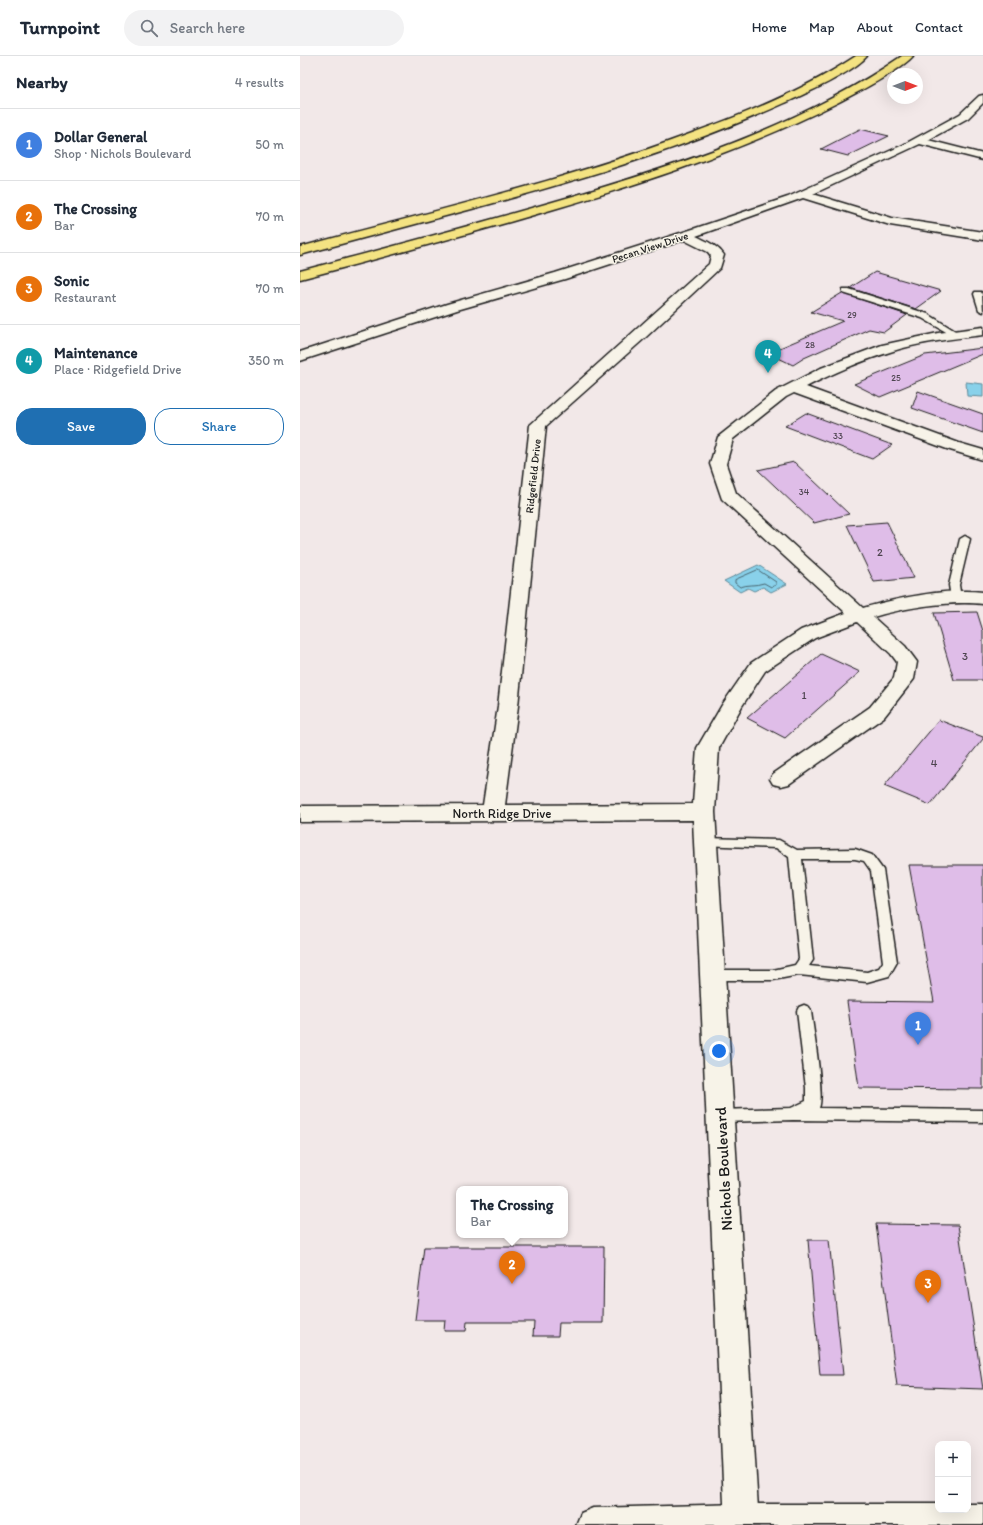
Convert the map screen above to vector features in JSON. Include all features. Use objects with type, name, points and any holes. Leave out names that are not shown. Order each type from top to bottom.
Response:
[{"type":"highway","points":[[300,251],[512,194],[650,153],[702,134],[776,103],[830,76],[862,56]]},
{"type":"highway","points":[[300,275],[559,204],[694,160],[761,135],[823,107],[878,77],[908,56]]},
{"type":"street","name":"Pecan View Drive","points":[[300,357],[452,307],[560,276],[685,236],[802,194],[919,141],[964,116],[983,98]]},
{"type":"street","points":[[919,141],[983,157]]},
{"type":"street","points":[[802,194],[890,221],[983,236]]},
{"type":"street","name":"Ridgefield Drive","points":[[493,813],[510,690],[538,426],[641,334],[715,265],[718,255],[712,248],[685,236]]},
{"type":"street","points":[[781,779],[877,712],[904,679],[907,662],[898,650],[728,495],[718,464],[726,436],[781,394],[826,371],[887,348],[956,334],[983,331]]},
{"type":"street","points":[[794,388],[953,446],[983,455]]},
{"type":"street","name":"Nichols Boulevard","points":[[742,1523],[705,842],[704,812],[708,748],[732,705],[758,667],[808,634],[859,614],[888,607],[932,600],[983,598]]},
{"type":"street","name":"North Ridge Drive","points":[[300,814],[704,812]]},
{"type":"street","points":[[593,1525],[983,1521]]},
{"type":"lane","points":[[846,292],[925,316],[956,334]]},
{"type":"lane","points":[[978,294],[983,310]]},
{"type":"lane","points":[[956,598],[954,586],[965,539]]},
{"type":"lane","points":[[705,842],[779,844],[795,855],[855,854],[868,858],[877,870],[890,962],[884,972],[867,977],[798,970],[773,974],[713,975]]},
{"type":"lane","points":[[795,855],[806,960],[798,970]]},
{"type":"lane","points":[[793,1114],[812,1104],[813,1088],[804,1012]]},
{"type":"lane","points":[[720,1116],[793,1114],[983,1116]]},
{"type":"water","points":[[966,382],[983,384],[983,397],[967,396]]},
{"type":"water","points":[[758,565],[787,584],[771,592],[763,587],[754,591],[748,588],[740,592],[724,581]]},
{"type":"building","points":[[860,129],[889,136],[848,156],[821,149]]},
{"type":"building","points":[[875,272],[941,291],[916,309],[850,288]]},
{"type":"building","points":[[842,293],[907,315],[884,332],[869,329],[804,358],[793,365],[768,353],[843,321],[811,312]]},
{"type":"building","points":[[983,348],[983,354],[880,397],[854,384],[925,355]]},
{"type":"building","points":[[918,391],[983,414],[983,433],[912,408]]},
{"type":"building","points":[[806,413],[892,445],[872,459],[785,426]]},
{"type":"building","points":[[794,462],[849,514],[814,523],[758,470]]},
{"type":"building","points":[[887,522],[914,578],[874,582],[847,525]]},
{"type":"building","points":[[977,612],[983,631],[983,680],[954,680],[934,613]]},
{"type":"building","points":[[821,654],[860,672],[785,738],[747,718]]},
{"type":"building","points":[[939,720],[983,737],[983,739],[930,805],[884,786]]},
{"type":"building","points":[[909,865],[983,865],[983,1089],[859,1088],[847,1001],[934,1002]]},
{"type":"building","points":[[876,1224],[958,1225],[983,1389],[897,1386]]},
{"type":"building","points":[[808,1240],[829,1240],[843,1375],[820,1375]]},
{"type":"building","points":[[424,1247],[604,1247],[603,1323],[559,1323],[558,1336],[533,1336],[534,1322],[467,1322],[466,1331],[444,1331],[445,1320],[415,1320]]},
{"type":"place","name":"Maintenance","points":[[768,373]]},
{"type":"place","name":"Dollar General","points":[[918,1045]]},
{"type":"place","name":"The Crossing","points":[[512,1284]]},
{"type":"place","name":"Sonic","points":[[928,1303]]}]
